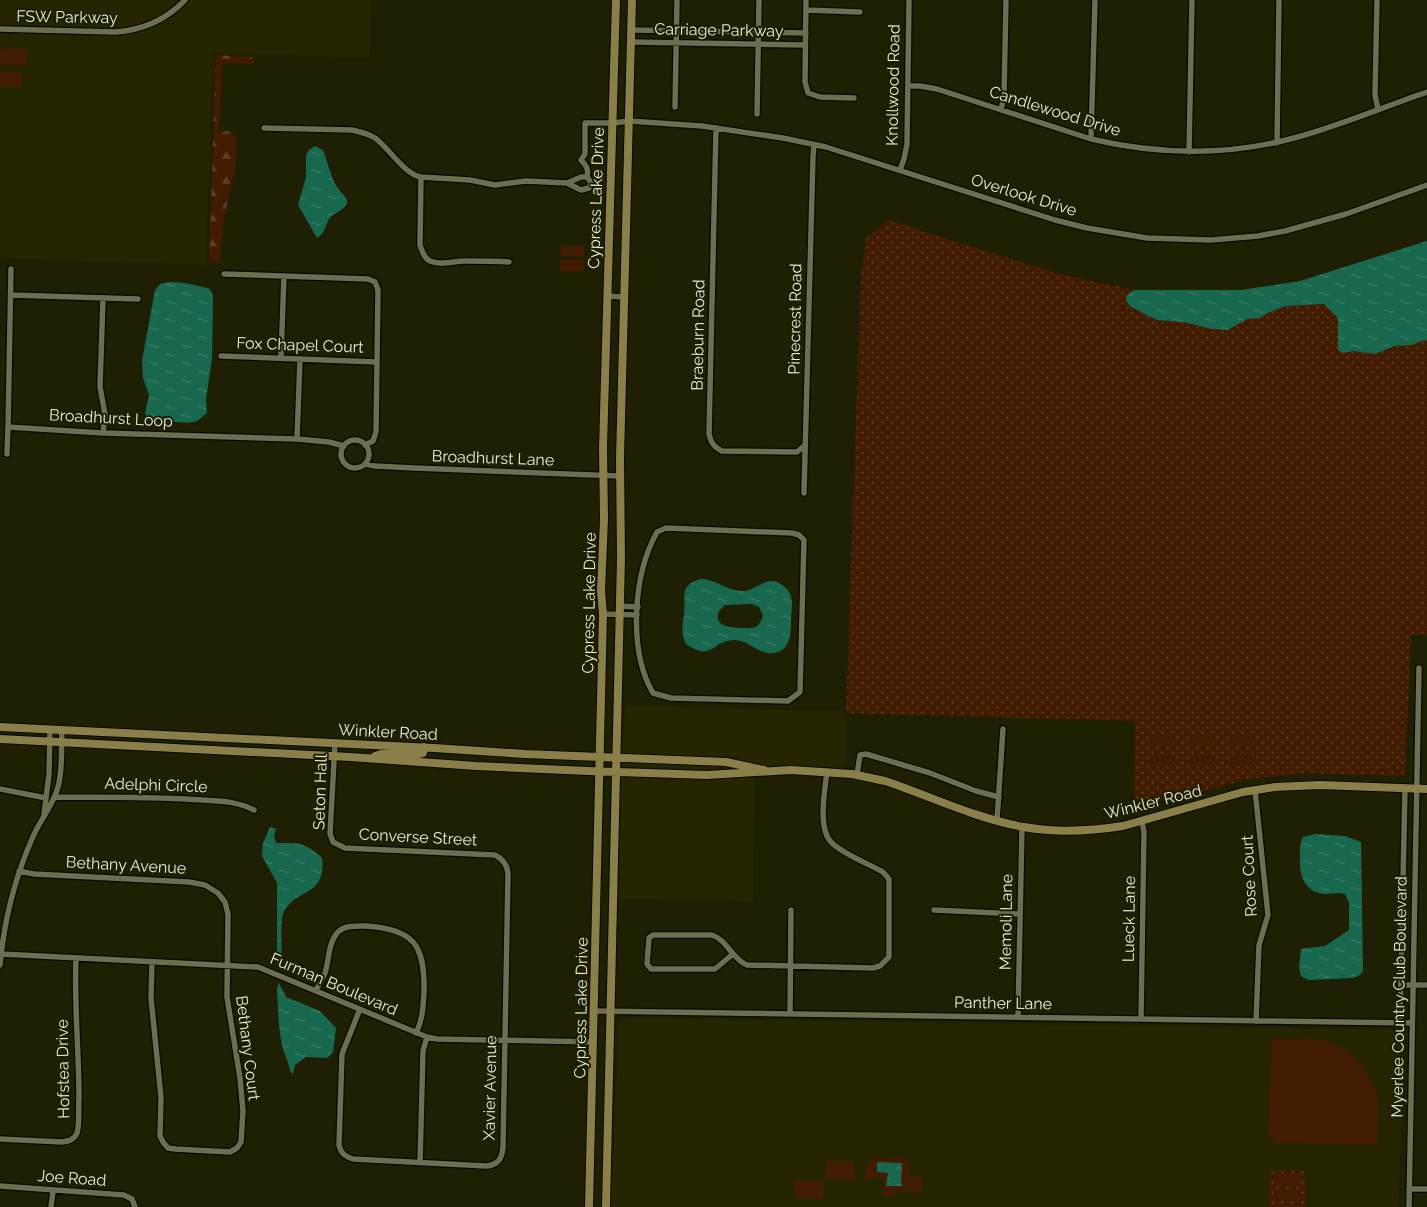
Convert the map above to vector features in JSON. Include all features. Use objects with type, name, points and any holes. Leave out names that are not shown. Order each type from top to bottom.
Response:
[{"type":"main road","name":"Cypress Lake Drive","points":[[589,1207],[600,772],[603,614],[601,591],[604,519],[603,476],[607,296],[616,0]]},
{"type":"main road","name":"Cypress Lake Drive","points":[[606,1207],[620,610],[620,476],[632,0]]},
{"type":"main road","name":"Winkler Road","points":[[0,727],[732,762],[774,772]]},
{"type":"main road","name":"Winkler Road","points":[[0,739],[600,772],[706,775],[791,770],[826,771],[885,781],[997,820],[1022,827],[1040,829],[1104,829],[1142,821],[1255,790],[1302,785],[1427,789]]},
{"type":"main road","points":[[365,758],[381,754],[418,754],[423,753],[424,747]]},
{"type":"street","name":"FSW Parkway","points":[[0,30],[115,32],[134,30],[164,18],[185,0]]},
{"type":"street","points":[[675,107],[677,0]]},
{"type":"street","points":[[757,114],[759,0]]},
{"type":"street","points":[[806,0],[805,82],[808,93],[820,97],[854,98]]},
{"type":"street","name":"Knollwood Road","points":[[900,170],[906,152],[909,0]]},
{"type":"street","points":[[1000,110],[1004,96],[1006,0]]},
{"type":"street","points":[[1091,139],[1094,0]]},
{"type":"street","points":[[1189,152],[1192,0]]},
{"type":"street","points":[[1276,143],[1280,0]]},
{"type":"street","points":[[1377,0],[1375,95],[1378,109]]},
{"type":"street","points":[[806,10],[860,12]]},
{"type":"street","name":"Carriage Parkway","points":[[632,30],[806,33]]},
{"type":"street","name":"Carriage Parkway","points":[[631,42],[806,45]]},
{"type":"street","name":"Candlewood Drive","points":[[908,86],[929,87],[1091,139],[1137,148],[1189,152],[1236,150],[1276,143],[1310,134],[1427,92]]},
{"type":"street","name":"Overlook Drive","points":[[587,177],[587,166],[581,160],[585,154],[586,123],[613,124],[629,121],[716,128],[774,136],[814,145],[900,170],[1055,220],[1087,228],[1147,238],[1175,240],[1233,238],[1285,231],[1346,214],[1427,185]]},
{"type":"street","points":[[264,128],[352,130],[364,132],[382,144],[415,176],[421,177],[470,180],[495,185],[526,182],[567,183],[577,188],[586,189],[589,188],[591,182],[587,177],[575,179],[567,183]]},
{"type":"street","name":"Braeburn Road","points":[[716,128],[709,434],[711,442],[715,448],[722,451],[797,452],[805,445]]},
{"type":"street","name":"Pinecrest Road","points":[[804,493],[814,145]]},
{"type":"street","points":[[421,177],[420,245],[428,259],[432,262],[443,263],[466,261],[509,262]]},
{"type":"street","points":[[7,454],[11,269]]},
{"type":"street","points":[[224,274],[368,279],[375,282],[378,290],[376,432],[373,441],[366,446],[368,455],[365,464],[357,468],[352,468],[344,463],[341,454],[344,446]]},
{"type":"street","points":[[281,358],[284,276]]},
{"type":"street","points":[[10,295],[138,299]]},
{"type":"street","points":[[607,296],[624,297]]},
{"type":"street","points":[[103,298],[100,387],[105,414],[103,433]]},
{"type":"street","name":"Fox Chapel Court","points":[[221,356],[377,362]]},
{"type":"street","points":[[297,439],[300,359]]},
{"type":"street","name":"Broadhurst Loop","points":[[8,427],[103,433],[297,439],[329,442],[344,446],[348,442],[357,440],[366,446]]},
{"type":"street","name":"Broadhurst Lane","points":[[365,464],[394,467],[620,476]]},
{"type":"street","points":[[666,528],[792,533],[799,535],[804,540],[800,692],[788,701],[671,698],[653,693],[644,675],[639,651],[638,615],[638,592],[650,543],[657,532],[666,528]]},
{"type":"street","points":[[603,614],[638,606]]},
{"type":"street","points":[[620,610],[638,615]]},
{"type":"street","name":"Myerlee Country Club Boulevard","points":[[1409,1207],[1419,668]]},
{"type":"street","points":[[43,816],[49,774],[50,729]]},
{"type":"street","points":[[997,820],[1003,729]]},
{"type":"street","points":[[0,965],[8,911],[19,871],[43,816],[55,797],[60,776],[62,730]]},
{"type":"street","name":"Seton Hall","points":[[333,842],[330,834],[335,743]]},
{"type":"street","points":[[857,775],[860,755],[866,754],[930,773],[976,791],[999,797]]},
{"type":"street","points":[[733,954],[715,969],[651,969],[647,964],[648,938],[653,935],[712,935],[720,939],[740,961],[747,965],[877,968],[887,961],[890,953],[889,879],[883,872],[833,844],[827,836],[823,825],[826,771]]},
{"type":"street","points":[[0,788],[46,798]]},
{"type":"street","name":"Myerlee Country Club Boulevard","points":[[1400,1022],[1405,788]]},
{"type":"street","name":"Rose Court","points":[[1255,790],[1268,915],[1258,945],[1256,1021]]},
{"type":"street","name":"Adelphi Circle","points":[[55,797],[130,796],[225,802],[244,805],[254,810]]},
{"type":"street","name":"Lueck Lane","points":[[1140,1019],[1144,838],[1142,821]]},
{"type":"street","name":"Memoli Lane","points":[[1018,1017],[1022,827]]},
{"type":"street","name":"Converse Street","points":[[333,842],[344,848],[495,855],[502,858]]},
{"type":"street","name":"Xavier Avenue","points":[[360,1009],[344,1046],[340,1063],[339,1145],[341,1152],[346,1157],[353,1159],[420,1163],[486,1166],[493,1165],[499,1161],[503,1147],[508,873],[507,866],[502,858]]},
{"type":"street","name":"Bethany Avenue","points":[[19,871],[34,874],[189,882],[212,888],[224,902]]},
{"type":"street","name":"Bethany Court","points":[[152,962],[151,998],[160,1082],[160,1136],[168,1148],[230,1152],[237,1148],[241,1142],[243,1111],[240,1078],[228,1012],[228,914],[224,902]]},
{"type":"street","points":[[790,910],[790,1014]]},
{"type":"street","points":[[934,910],[1020,914]]},
{"type":"street","points":[[316,990],[325,972],[333,940],[342,929],[357,926],[395,930],[413,943],[418,949],[424,964],[423,1010],[416,1033]]},
{"type":"street","name":"Furman Boulevard","points":[[1,954],[258,967],[416,1033],[436,1039],[594,1042]]},
{"type":"street","name":"Hofstea Drive","points":[[0,1139],[69,1142],[75,1137],[78,1130],[76,958]]},
{"type":"street","points":[[1401,985],[1427,985]]},
{"type":"street","name":"Panther Lane","points":[[594,1011],[611,1013],[1412,1023]]},
{"type":"street","points":[[420,1163],[423,1051],[427,1036]]},
{"type":"street","name":"Joe Road","points":[[0,1186],[124,1195],[132,1199],[135,1207]]},
{"type":"street","points":[[1409,1189],[1427,1189]]},
{"type":"street","points":[[51,1207],[53,1191]]},
{"type":"shaded area","points":[[0,0],[371,0],[370,58],[213,53],[206,265],[0,258]]},
{"type":"shaded area","points":[[625,706],[842,711],[845,716],[845,767],[771,768],[732,759],[622,754]]},
{"type":"shaded area","points":[[622,761],[731,766],[748,770],[622,769]]},
{"type":"shaded area","points":[[621,776],[703,779],[754,776],[753,901],[619,899]]},
{"type":"shaded area","points":[[638,1018],[1394,1030],[1403,1036],[1399,1207],[611,1207],[619,1022]]},
{"type":"green space","points":[[0,49],[27,50],[27,66],[0,65]]},
{"type":"green space","points":[[216,55],[252,57],[254,64],[231,63],[222,65],[219,132],[230,131],[237,139],[235,171],[224,218],[220,262],[209,262]]},
{"type":"green space","points":[[0,71],[22,72],[21,87],[0,86]]},
{"type":"green space","points":[[888,220],[1059,274],[1134,290],[1242,290],[1300,281],[1427,241],[1427,635],[1411,635],[1405,776],[1305,773],[1248,779],[1172,800],[1134,799],[1135,721],[846,713],[861,277],[866,238]]},
{"type":"green space","points":[[561,246],[584,246],[584,257],[560,257]]},
{"type":"green space","points":[[560,260],[584,260],[584,271],[560,271]]},
{"type":"green space","points":[[1150,735],[1173,735],[1173,746],[1150,746]]},
{"type":"green space","points":[[1190,735],[1213,735],[1213,746],[1190,746]]},
{"type":"green space","points":[[1230,735],[1253,735],[1253,746],[1230,746]]},
{"type":"green space","points":[[1230,753],[1253,753],[1253,764],[1230,765]]},
{"type":"green space","points":[[1150,754],[1173,754],[1173,765],[1150,765]]},
{"type":"green space","points":[[1190,754],[1213,754],[1213,765],[1190,765]]},
{"type":"green space","points":[[1272,1038],[1327,1041],[1341,1047],[1355,1058],[1367,1073],[1375,1089],[1378,1109],[1377,1144],[1276,1143],[1268,1136]]},
{"type":"green space","points":[[871,1158],[909,1159],[909,1177],[923,1178],[922,1193],[895,1191],[895,1196],[883,1196],[883,1177],[872,1177],[872,1180],[865,1180],[865,1164],[871,1164]]},
{"type":"green space","points":[[826,1161],[854,1162],[854,1180],[825,1179]]},
{"type":"green space","points":[[1269,1171],[1305,1171],[1305,1207],[1269,1207]]},
{"type":"green space","points":[[1275,1174],[1298,1174],[1298,1185],[1275,1185]]},
{"type":"green space","points":[[795,1180],[824,1181],[823,1199],[795,1198]]},
{"type":"green space","points":[[1275,1189],[1298,1189],[1298,1200],[1275,1200]]},
{"type":"water","points":[[315,146],[323,150],[335,183],[347,201],[344,208],[329,219],[323,232],[317,238],[298,205],[306,177],[306,155]]},
{"type":"water","points":[[1427,241],[1427,341],[1424,340],[1412,345],[1394,346],[1375,354],[1354,351],[1343,353],[1338,350],[1338,318],[1324,304],[1285,306],[1260,318],[1247,319],[1228,330],[1212,329],[1183,322],[1157,320],[1131,307],[1126,301],[1126,296],[1134,290],[1242,290],[1300,281]]},
{"type":"water","points":[[170,282],[210,289],[213,295],[212,360],[206,399],[207,413],[197,421],[192,422],[172,422],[147,418],[145,413],[149,395],[143,378],[142,361],[155,290],[160,284]]},
{"type":"water","points":[[701,579],[712,581],[738,591],[748,590],[770,581],[783,585],[789,592],[792,602],[790,634],[787,644],[779,651],[768,653],[744,642],[734,640],[726,641],[707,651],[695,649],[686,644],[682,628],[685,592],[689,584]],"holes":[[[752,604],[759,607],[763,616],[759,624],[754,628],[728,626],[720,623],[718,620],[719,611],[725,605]]]},
{"type":"water","points":[[270,827],[276,829],[274,836],[276,843],[301,844],[322,858],[320,880],[315,886],[294,899],[283,914],[281,931],[282,965],[280,966],[277,964],[277,883],[262,856],[263,843]]},
{"type":"water","points":[[1315,834],[1345,836],[1361,842],[1363,971],[1360,975],[1353,978],[1308,980],[1301,976],[1299,968],[1301,949],[1325,946],[1349,930],[1349,903],[1345,894],[1318,893],[1308,887],[1302,878],[1300,866],[1301,842],[1303,837]]},
{"type":"water","points":[[279,983],[286,997],[320,1011],[336,1028],[333,1052],[327,1058],[306,1057],[295,1065],[293,1074],[290,1071],[281,1038],[278,1017],[277,988]]},
{"type":"water","points":[[877,1162],[902,1163],[901,1183],[903,1186],[886,1186],[888,1173],[877,1172]]}]
